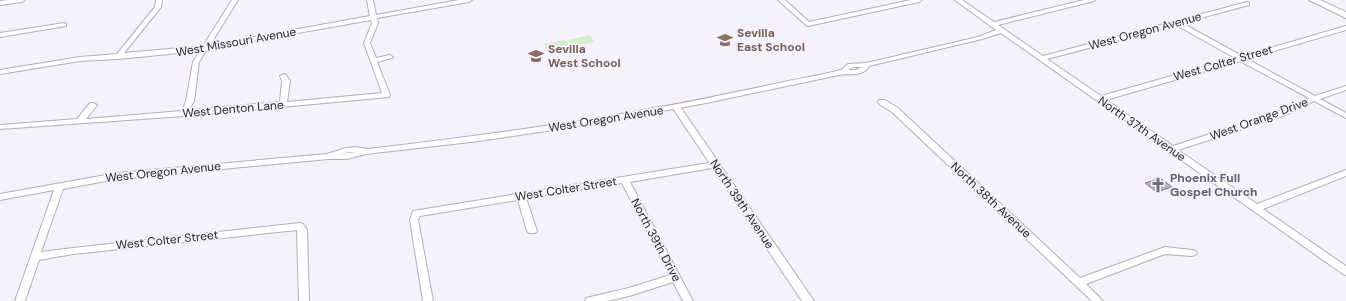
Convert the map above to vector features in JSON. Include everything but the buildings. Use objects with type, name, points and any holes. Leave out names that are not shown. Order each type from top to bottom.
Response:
[{"type":"main road","points":[[1313,0],[1346,15]]},
{"type":"street","points":[[0,3],[22,0]]},
{"type":"street","points":[[118,57],[158,7],[159,0]]},
{"type":"street","points":[[184,114],[190,101],[195,65],[204,48],[235,0],[241,0]]},
{"type":"street","points":[[370,0],[374,17],[374,25],[367,41],[374,61],[390,57]]},
{"type":"street","name":"West Missouri Avenue","points":[[0,72],[70,60],[175,53],[448,2],[470,0]]},
{"type":"street","points":[[781,0],[808,24],[919,0]]},
{"type":"street","name":"North 37th Avenue","points":[[958,0],[1346,271]]},
{"type":"street","points":[[993,24],[1092,0]]},
{"type":"street","name":"West Oregon Avenue","points":[[1042,58],[1247,4],[1240,0]]},
{"type":"street","points":[[1177,23],[1346,116]]},
{"type":"street","points":[[0,35],[64,25]]},
{"type":"street","name":"West Colter Street","points":[[1100,99],[1346,28]]},
{"type":"street","name":"West Oregon Avenue","points":[[0,197],[117,176],[328,156],[341,158],[351,157],[366,152],[526,132],[676,107],[843,72],[858,72],[865,68],[866,65],[980,38],[988,38],[1005,32]]},
{"type":"street","name":"West Denton Lane","points":[[0,127],[184,114],[386,96],[374,61]]},
{"type":"street","points":[[283,105],[286,81],[284,76]]},
{"type":"street","name":"West Orange Drive","points":[[1172,149],[1280,114],[1314,99],[1346,88]]},
{"type":"street","name":"North 38th Avenue","points":[[882,102],[895,110],[1098,301]]},
{"type":"street","points":[[80,121],[93,105]]},
{"type":"street","name":"North 39th Avenue","points":[[676,107],[808,301]]},
{"type":"street","name":"West Colter Street","points":[[428,301],[414,220],[416,213],[715,165]]},
{"type":"street","points":[[1256,208],[1346,173]]},
{"type":"street","name":"North 39th Drive","points":[[624,179],[688,301]]},
{"type":"street","points":[[20,301],[58,187]]},
{"type":"street","points":[[521,196],[532,231]]},
{"type":"street","name":"West Colter Street","points":[[34,257],[81,250],[300,226],[302,230],[304,301]]},
{"type":"street","points":[[1078,283],[1165,250],[1192,253]]},
{"type":"street","points":[[590,301],[629,292],[676,277]]},
{"type":"green space","points":[[590,35],[594,42],[572,46],[568,40]]},
{"type":"green space","points":[[566,40],[570,47],[548,51],[544,44]]},
{"type":"place","name":"Sevilla East School","points":[[725,40]]},
{"type":"place","name":"Sevilla West School","points":[[536,56]]},
{"type":"place","name":"Phoenix Full Gospel Church","points":[[1158,185]]}]
